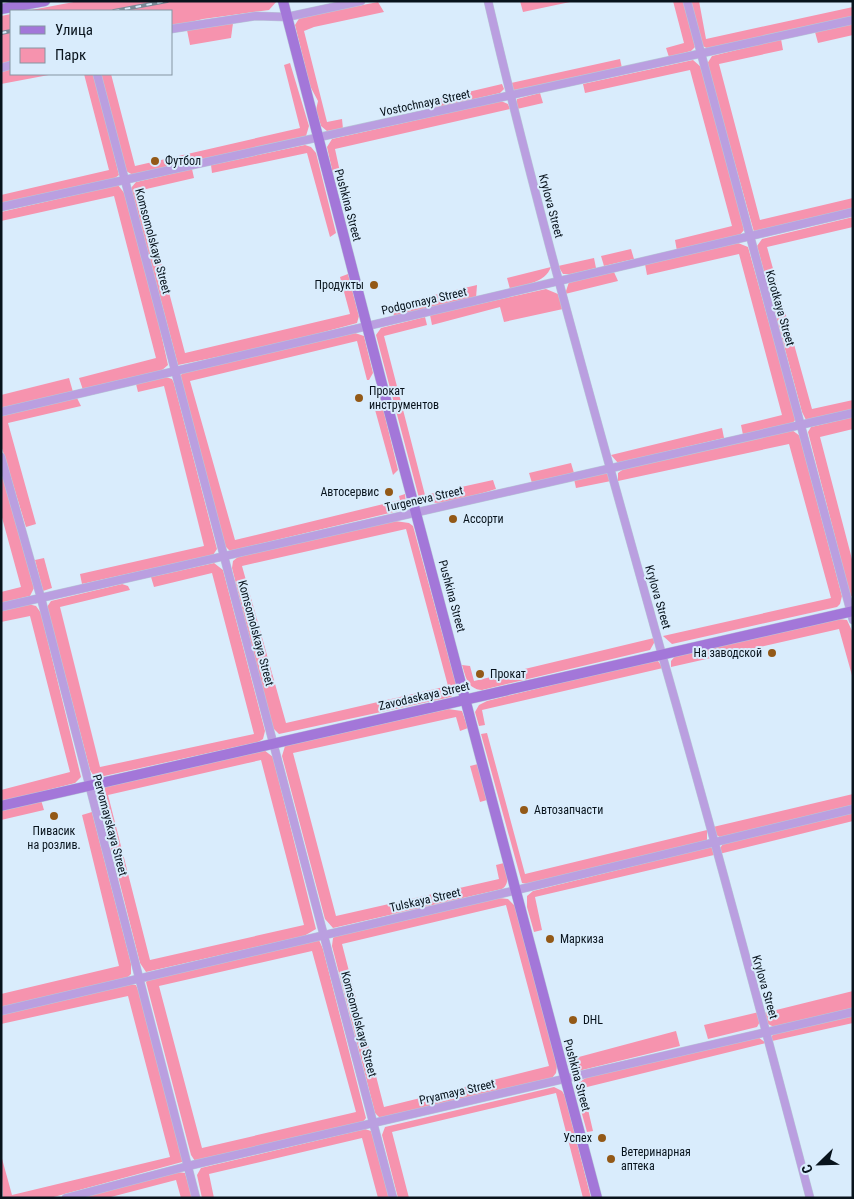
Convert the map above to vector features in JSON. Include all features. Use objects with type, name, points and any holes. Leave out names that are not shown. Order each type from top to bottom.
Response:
[{"type":"main road","points":[[1,9],[45,1]]},
{"type":"main road","name":"Pushkina Street","points":[[283,1],[317,138],[597,1198]]},
{"type":"main road","name":"Zavodaskaya Street","points":[[1,806],[662,653],[852,614]]},
{"type":"street","points":[[172,29],[256,16],[287,17],[361,1]]},
{"type":"street","name":"Krylova Street","points":[[488,1],[510,96],[559,280],[810,1198]]},
{"type":"street","name":"Korotkaya Street","points":[[687,1],[852,614]]},
{"type":"street","name":"Vostochnaya Street","points":[[1,207],[853,20]]},
{"type":"street","name":"Komsomolskaya Street","points":[[97,75],[393,1198]]},
{"type":"street","name":"Podgornaya Street","points":[[1,412],[853,212]]},
{"type":"street","name":"Turgeneva Street","points":[[1,607],[853,413]]},
{"type":"street","name":"Pervomayskaya Street","points":[[1,457],[40,598],[196,1198]]},
{"type":"street","name":"Tulskaya Street","points":[[1,1011],[853,809]]},
{"type":"street","name":"Pryamaya Street","points":[[66,1198],[188,1166],[853,1012]]},
{"type":"green space","points":[[79,1],[277,1],[269,10],[203,19],[172,27],[172,10],[31,10]]},
{"type":"green space","points":[[520,1],[570,1],[570,2],[523,12]]},
{"type":"green space","points":[[673,1],[685,1],[695,47],[691,51],[669,57],[666,48],[684,43]]},
{"type":"green space","points":[[689,1],[699,1],[706,39],[853,7],[853,18],[708,49],[703,46]]},
{"type":"green space","points":[[378,2],[384,12],[314,27],[304,31],[327,122],[342,119],[343,129],[327,131],[321,126],[316,110],[318,101],[310,86],[295,25],[300,17]]},
{"type":"green space","points":[[10,14],[10,62],[1,64],[1,16]]},
{"type":"green space","points":[[233,23],[231,38],[190,45],[187,30]]},
{"type":"green space","points":[[853,24],[853,35],[818,43],[815,32]]},
{"type":"green space","points":[[781,39],[783,50],[719,64],[760,220],[853,198],[853,210],[754,232],[707,64],[712,56]]},
{"type":"green space","points":[[620,59],[622,68],[517,91],[512,89],[511,83]]},
{"type":"green space","points":[[693,60],[701,67],[728,161],[744,230],[739,236],[677,251],[675,240],[732,226],[690,70],[585,93],[583,84]]},
{"type":"green space","points":[[290,63],[309,126],[306,136],[133,175],[126,171],[99,75],[111,75],[135,166],[300,128],[284,65]]},
{"type":"green space","points":[[10,69],[10,75],[49,75],[1,84],[1,71]]},
{"type":"green space","points":[[84,75],[95,75],[119,175],[115,178],[1,205],[1,195],[109,170]]},
{"type":"green space","points":[[502,84],[504,89],[500,93],[436,108],[434,100]]},
{"type":"green space","points":[[540,93],[543,103],[517,109],[517,99]]},
{"type":"green space","points":[[501,101],[508,104],[510,109],[335,149],[340,172],[333,174],[327,147],[332,139]]},
{"type":"green space","points":[[305,145],[311,147],[316,153],[336,233],[330,237],[307,153],[212,173],[211,165]]},
{"type":"green space","points":[[192,169],[194,178],[142,190],[185,353],[350,314],[340,277],[348,274],[359,316],[357,323],[276,345],[178,365],[131,188],[136,182]]},
{"type":"green space","points":[[118,185],[125,194],[151,288],[168,365],[161,371],[83,390],[79,378],[156,358],[114,196],[1,221],[1,212]]},
{"type":"green space","points":[[853,217],[853,227],[767,247],[812,409],[853,400],[853,411],[806,420],[802,412],[757,246],[762,239]]},
{"type":"green space","points":[[738,243],[748,247],[796,419],[791,425],[743,435],[741,425],[782,415],[739,254],[647,275],[645,264]]},
{"type":"green space","points":[[631,249],[634,259],[604,266],[601,256]]},
{"type":"green space","points":[[594,258],[596,268],[572,274],[563,274],[558,266]]},
{"type":"green space","points":[[551,267],[544,277],[539,280],[510,289],[507,278]]},
{"type":"green space","points":[[614,272],[618,281],[565,294],[569,282]]},
{"type":"green space","points":[[477,285],[476,298],[394,317],[392,305]]},
{"type":"green space","points":[[546,289],[558,294],[563,309],[504,322],[500,307],[432,325],[430,315]]},
{"type":"green space","points":[[425,317],[427,325],[384,336],[425,495],[493,480],[496,489],[456,500],[435,503],[426,502],[419,498],[376,335],[381,328]]},
{"type":"green space","points":[[355,333],[364,336],[373,373],[369,380],[367,380],[357,341],[190,381],[235,540],[400,500],[399,496],[405,494],[406,504],[398,511],[230,551],[225,546],[179,380],[182,373]]},
{"type":"green space","points":[[166,377],[172,379],[174,383],[217,549],[213,555],[82,584],[80,574],[204,546],[164,386],[138,392],[136,384]]},
{"type":"green space","points":[[69,378],[73,392],[1,409],[1,395]]},
{"type":"green space","points":[[77,398],[81,406],[8,423],[36,524],[26,527],[1,445],[1,416]]},
{"type":"green space","points":[[377,403],[383,408],[398,470],[393,475],[374,406]]},
{"type":"green space","points":[[853,417],[853,429],[820,437],[853,563],[853,597],[850,595],[808,432],[811,427]]},
{"type":"green space","points":[[722,428],[724,438],[618,463],[611,455]]},
{"type":"green space","points":[[792,430],[800,436],[842,596],[840,604],[837,607],[672,644],[663,636],[831,598],[789,444],[618,481],[618,473],[625,468]]},
{"type":"green space","points":[[571,463],[574,473],[532,483],[529,473]]},
{"type":"green space","points":[[1,470],[34,588],[30,596],[1,603],[1,592],[21,587],[1,514]]},
{"type":"green space","points":[[604,472],[608,474],[611,481],[576,488],[574,479]]},
{"type":"green space","points":[[395,521],[409,523],[413,526],[456,684],[455,693],[451,697],[279,734],[272,727],[232,568],[233,561],[238,557]],"holes":[[[406,529],[448,686],[286,723],[242,566]]]},
{"type":"green space","points":[[44,558],[52,588],[43,591],[35,560]]},
{"type":"green space","points":[[214,563],[223,570],[265,731],[263,739],[258,742],[95,778],[90,770],[47,607],[51,601],[122,584],[128,586],[130,590],[60,607],[100,767],[254,734],[212,573],[154,587],[151,577]]},
{"type":"green space","points":[[28,604],[36,606],[41,613],[81,777],[75,783],[1,802],[1,790],[70,772],[30,616],[1,622],[1,611]]},
{"type":"green space","points":[[839,619],[847,620],[853,633],[853,679],[839,629],[671,667],[671,661],[676,655]]},
{"type":"green space","points":[[654,638],[654,643],[650,650],[482,690],[470,685],[462,665],[470,666],[474,681]]},
{"type":"green space","points":[[654,660],[658,661],[663,668],[482,710],[485,725],[479,726],[475,712],[479,705],[487,701]]},
{"type":"green space","points":[[448,709],[462,711],[468,728],[460,731],[456,717],[293,753],[336,916],[499,879],[496,865],[504,863],[507,877],[505,887],[333,928],[325,919],[282,756],[285,746]]},
{"type":"green space","points":[[487,733],[525,874],[707,830],[707,840],[527,884],[522,883],[481,734]]},
{"type":"green space","points":[[264,750],[273,757],[316,929],[304,936],[146,972],[140,963],[96,789]],"holes":[[[261,760],[304,925],[150,960],[108,795]]]},
{"type":"green space","points":[[478,764],[487,800],[480,802],[470,766]]},
{"type":"green space","points":[[853,794],[853,805],[721,838],[715,834],[713,827]]},
{"type":"green space","points":[[41,800],[44,810],[1,820],[1,809]]},
{"type":"green space","points":[[92,812],[131,963],[131,974],[127,978],[1,1008],[1,994],[119,966],[82,815]]},
{"type":"green space","points":[[853,813],[853,821],[719,854],[719,849],[724,843]]},
{"type":"green space","points":[[710,847],[714,855],[535,897],[542,930],[534,932],[527,907],[527,896],[533,891]]},
{"type":"green space","points":[[499,898],[508,899],[515,906],[557,1066],[556,1073],[552,1078],[380,1118],[375,1113],[332,946],[333,938],[337,934]],"holes":[[[506,905],[549,1066],[384,1107],[342,944]]]},
{"type":"green space","points":[[319,940],[323,949],[366,1118],[363,1122],[195,1161],[191,1155],[146,982],[150,977]],"holes":[[[312,951],[356,1112],[202,1148],[159,986]]]},
{"type":"green space","points":[[130,984],[136,985],[139,992],[183,1158],[182,1162],[50,1198],[3,1198],[1,1155],[12,1195],[170,1157],[128,996],[1,1024],[1,1015]]},
{"type":"green space","points":[[853,991],[853,1008],[777,1026],[768,1024],[764,1013]]},
{"type":"green space","points":[[759,1012],[761,1020],[757,1027],[708,1039],[704,1025]]},
{"type":"green space","points":[[853,1014],[853,1023],[772,1041],[774,1033]]},
{"type":"green space","points":[[676,1031],[680,1046],[578,1071],[569,1067],[564,1046],[571,1044],[575,1058]]},
{"type":"green space","points":[[758,1037],[766,1043],[583,1088],[593,1131],[587,1132],[575,1089],[577,1084],[587,1077]]},
{"type":"green space","points":[[554,1087],[562,1091],[565,1096],[591,1198],[583,1198],[556,1093],[392,1132],[409,1198],[398,1198],[382,1135],[385,1127]]},
{"type":"green space","points":[[365,1129],[371,1131],[389,1198],[378,1198],[362,1138],[209,1174],[214,1198],[202,1198],[197,1175],[201,1168]]},
{"type":"green space","points":[[178,1172],[185,1173],[193,1198],[181,1198],[176,1180],[107,1198],[79,1198]]},
{"type":"railway","points":[[119,10],[167,1]]},
{"type":"railway","points":[[1,33],[10,31]]},
{"type":"place","name":"Футбол","points":[[155,161]]},
{"type":"place","name":"Продукты","points":[[374,285]]},
{"type":"place","name":"Прокат инструментов","points":[[359,398]]},
{"type":"place","name":"Автосервис","points":[[389,492]]},
{"type":"place","name":"Ассорти","points":[[453,519]]},
{"type":"place","name":"На заводской","points":[[772,653]]},
{"type":"place","name":"Прокат","points":[[480,674]]},
{"type":"place","name":"Автозапчасти","points":[[524,810]]},
{"type":"place","name":"Пивасик на розлив.","points":[[54,816]]},
{"type":"place","name":"Маркиза","points":[[550,939]]},
{"type":"place","name":"DHL","points":[[573,1020]]},
{"type":"place","name":"Успех","points":[[602,1138]]},
{"type":"place","name":"Ветеринарная аптека","points":[[611,1159]]}]
